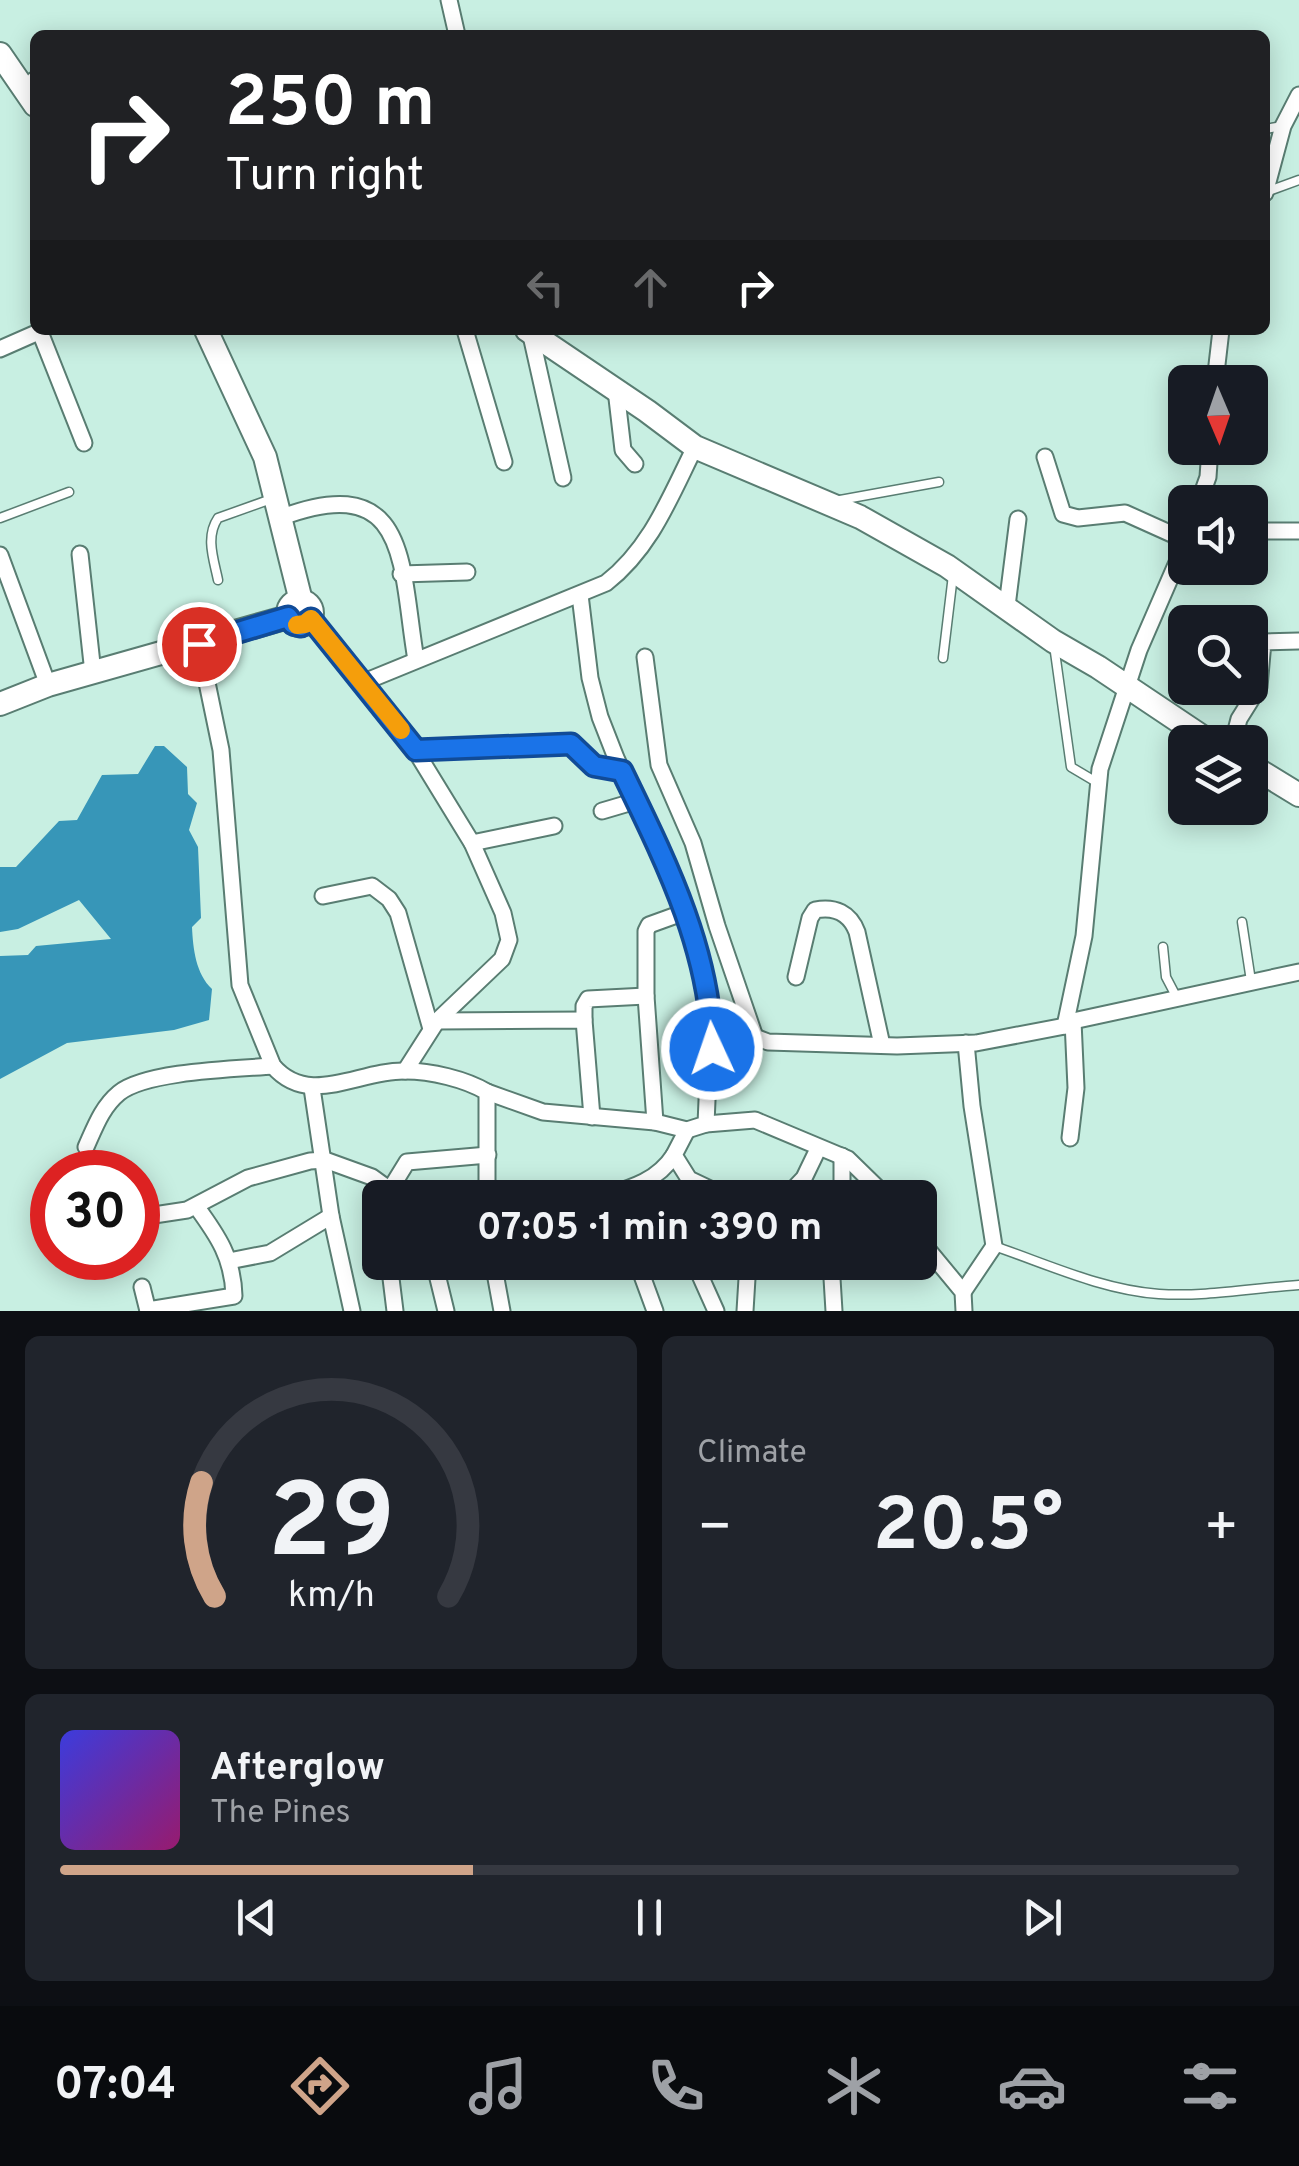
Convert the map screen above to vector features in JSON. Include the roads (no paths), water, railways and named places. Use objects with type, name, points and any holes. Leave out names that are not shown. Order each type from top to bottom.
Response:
[{"type":"main road","points":[[0,34],[30,74]]},
{"type":"main road","points":[[0,54],[30,98]]},
{"type":"main road","points":[[195,335],[254,464],[279,508]]},
{"type":"main road","points":[[0,704],[48,685],[300,612],[265,457],[208,335]]},
{"type":"main road","points":[[534,335],[704,451],[860,516],[954,571],[1184,725]]},
{"type":"main road","points":[[1268,776],[1299,795]]},
{"type":"street","points":[[448,0],[456,30]]},
{"type":"street","points":[[1270,173],[1282,126],[1299,95]]},
{"type":"street","points":[[0,348],[32,335]]},
{"type":"street","points":[[44,335],[84,443]]},
{"type":"street","points":[[466,335],[504,462]]},
{"type":"street","points":[[529,335],[563,478]]},
{"type":"street","points":[[1217,365],[1221,335]]},
{"type":"street","points":[[616,390],[624,450],[635,464]]},
{"type":"street","points":[[364,682],[606,583],[628,566],[704,451]]},
{"type":"street","points":[[1044,458],[1063,514],[1078,518],[1125,514],[1168,534]]},
{"type":"street","points":[[279,508],[356,504],[375,512],[388,527],[401,574],[416,660]]},
{"type":"street","points":[[1006,606],[1018,519]]},
{"type":"street","points":[[1268,531],[1299,531]]},
{"type":"street","points":[[80,554],[93,672]]},
{"type":"street","points":[[0,555],[7,593],[48,685]]},
{"type":"street","points":[[401,574],[467,572]]},
{"type":"street","points":[[1070,1138],[1076,1088],[1069,1024],[1084,936],[1100,770],[1139,650],[1168,582]]},
{"type":"street","points":[[580,595],[590,678],[600,717],[684,912],[711,1006],[706,1124]]},
{"type":"street","points":[[300,612],[364,682],[416,750],[472,843],[504,914],[509,940],[502,960],[434,1025],[404,1071]]},
{"type":"street","points":[[1237,725],[1259,686],[1264,642],[1299,640]]},
{"type":"street","points":[[199,644],[221,750],[240,985],[273,1066],[282,1077],[312,1088],[404,1071],[449,1078],[543,1112],[656,1122],[687,1130],[706,1124],[755,1120],[842,1156],[868,1180]]},
{"type":"street","points":[[645,657],[658,765],[693,843],[755,1037]]},
{"type":"street","points":[[416,750],[571,744],[594,766],[622,771]]},
{"type":"street","points":[[602,811],[636,801]]},
{"type":"street","points":[[472,843],[554,826]]},
{"type":"street","points":[[322,896],[372,886],[389,899],[398,913],[434,1025]]},
{"type":"street","points":[[796,977],[815,910],[830,907],[844,914],[857,932],[889,1046]]},
{"type":"street","points":[[656,1122],[646,996],[646,932],[649,925],[684,912]]},
{"type":"street","points":[[711,1006],[768,1042],[928,1045],[1069,1024],[1299,972]]},
{"type":"street","points":[[592,1117],[584,1006],[588,999],[646,996]]},
{"type":"street","points":[[434,1025],[584,1020]]},
{"type":"street","points":[[965,1305],[978,1271],[992,1251],[966,1042]]},
{"type":"street","points":[[86,1147],[103,1110],[131,1085],[169,1076],[273,1066]]},
{"type":"street","points":[[312,1088],[352,1311]]},
{"type":"street","points":[[487,1092],[488,1180]]},
{"type":"street","points":[[650,1180],[667,1166],[687,1130]]},
{"type":"street","points":[[802,1180],[818,1148]]},
{"type":"street","points":[[401,1180],[407,1162],[488,1155]]},
{"type":"street","points":[[674,1156],[684,1180]]},
{"type":"street","points":[[842,1156],[842,1180]]},
{"type":"street","points":[[160,1214],[196,1206],[248,1178],[325,1160],[376,1180]]},
{"type":"street","points":[[682,1172],[697,1180]]},
{"type":"street","points":[[142,1287],[148,1310],[234,1296],[230,1262],[222,1240],[196,1206]]},
{"type":"street","points":[[230,1262],[270,1253],[332,1216]]},
{"type":"street","points":[[937,1262],[965,1305]]},
{"type":"street","points":[[391,1280],[394,1311]]},
{"type":"street","points":[[438,1280],[446,1311]]},
{"type":"street","points":[[496,1280],[502,1311]]},
{"type":"street","points":[[497,1287],[500,1280]]},
{"type":"street","points":[[644,1280],[655,1311]]},
{"type":"street","points":[[702,1280],[716,1311]]},
{"type":"street","points":[[746,1311],[747,1280]]},
{"type":"street","points":[[832,1280],[834,1311]]},
{"type":"lane","points":[[1270,128],[1282,126]]},
{"type":"lane","points":[[1270,191],[1299,180]]},
{"type":"lane","points":[[827,502],[939,482]]},
{"type":"lane","points":[[0,518],[69,492]]},
{"type":"lane","points":[[218,580],[212,548],[213,525],[218,518],[279,508]]},
{"type":"lane","points":[[942,658],[954,571]]},
{"type":"lane","points":[[1054,641],[1071,767],[1098,783]]},
{"type":"lane","points":[[1242,922],[1251,981]]},
{"type":"lane","points":[[1163,947],[1166,977],[1177,998]]},
{"type":"lane","points":[[992,1251],[1136,1291],[1185,1294],[1299,1285]]},
{"type":"water","points":[[155,746],[164,746],[187,767],[188,794],[197,803],[189,830],[198,847],[201,918],[192,927],[199,969],[212,989],[209,1020],[174,1030],[67,1043],[0,1079],[0,956],[28,955],[36,946],[111,939],[79,900],[18,929],[0,932],[0,867],[16,867],[59,821],[77,820],[102,775],[138,774]]}]
